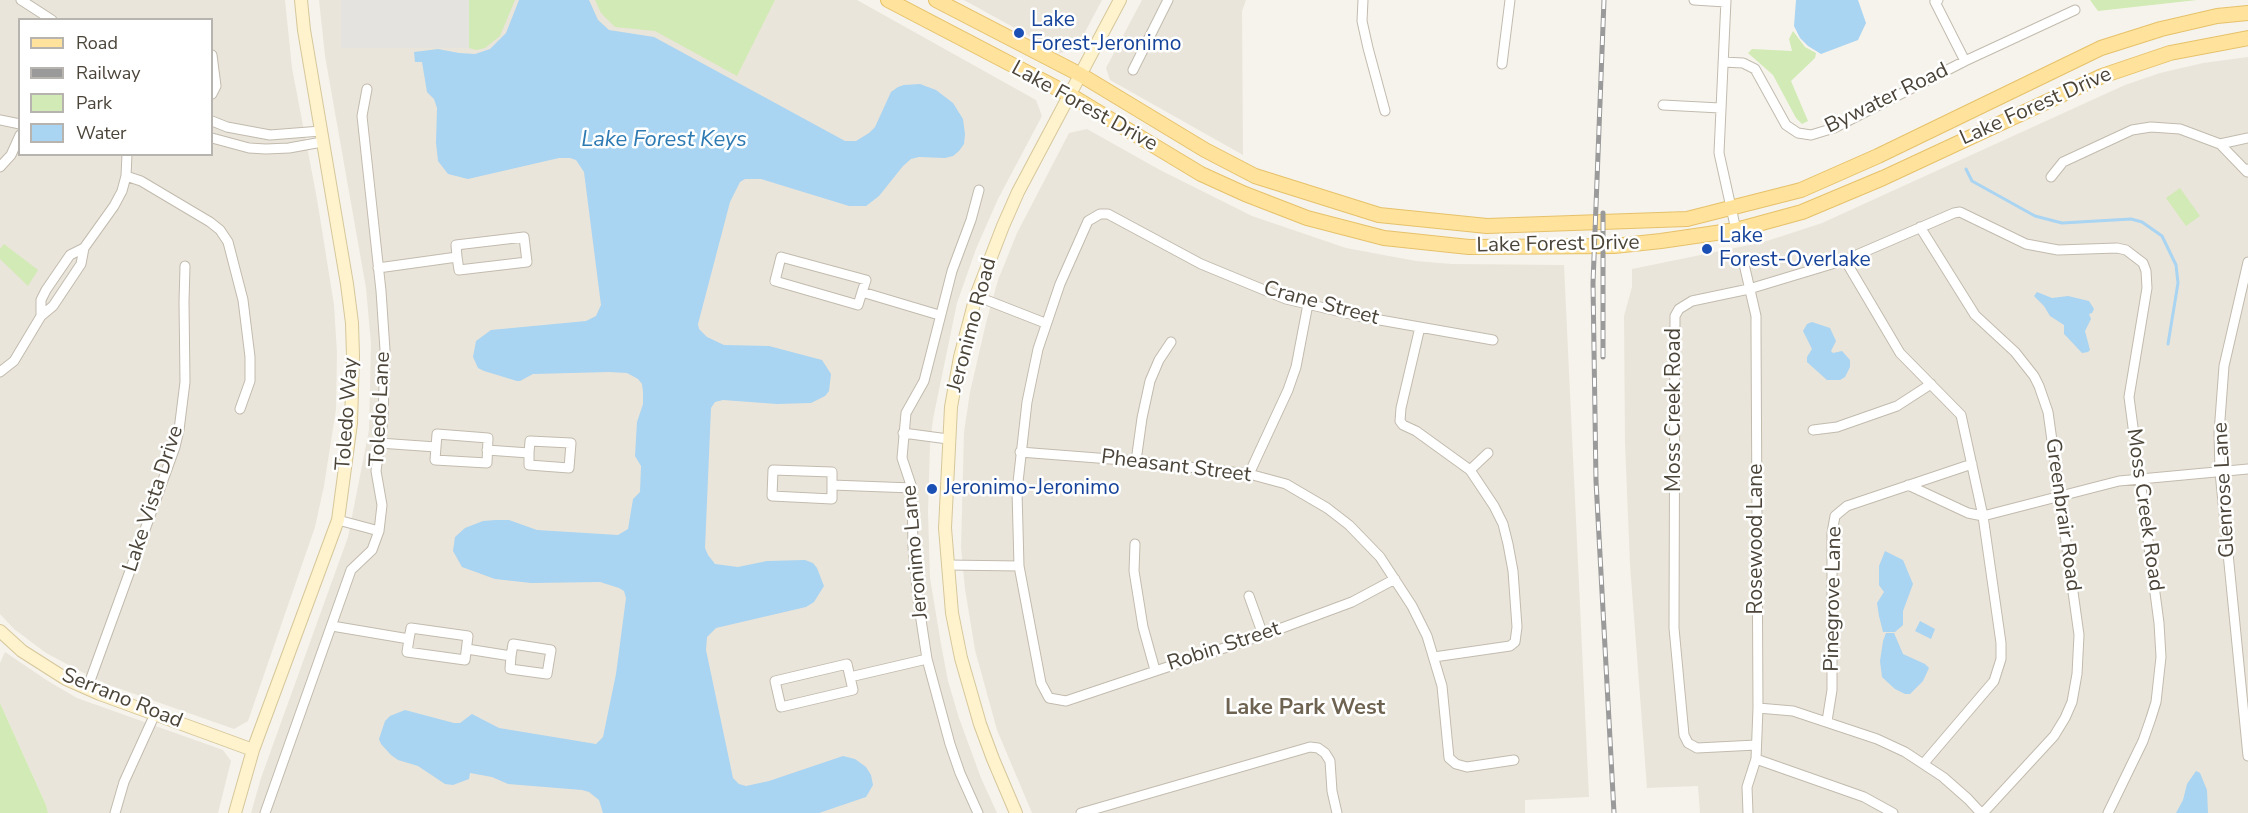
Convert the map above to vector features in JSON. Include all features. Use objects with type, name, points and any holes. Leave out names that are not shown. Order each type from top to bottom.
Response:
[{"type":"main road","name":"Toledo Way","points":[[235,813],[253,750],[338,520],[351,423],[353,345],[347,284],[304,30],[301,0]]},
{"type":"main road","name":"Lake Forest Drive","points":[[888,0],[1070,95],[1201,174],[1245,194],[1306,218],[1384,238],[1469,247],[1614,246],[1712,235],[1736,230],[1802,212],[1884,178],[2102,76],[2170,53],[2248,38]]},
{"type":"main road","name":"Lake Forest Drive","points":[[936,0],[1081,75],[1205,150],[1255,176],[1380,215],[1487,226],[1687,219],[1801,190],[1878,156],[2101,48],[2160,29],[2217,16],[2248,13]]},
{"type":"main road","name":"Jeronimo Road","points":[[1016,813],[993,759],[961,658],[952,613],[945,516],[951,407],[958,364],[976,296],[1018,192],[1120,0]]},
{"type":"main road","name":"Serrano Road","points":[[0,631],[40,664],[87,688],[253,750]]},
{"type":"street","points":[[21,0],[49,18]]},
{"type":"street","points":[[1133,70],[1168,0]]},
{"type":"street","points":[[1363,0],[1362,21],[1386,111]]},
{"type":"street","points":[[1502,64],[1510,0]]},
{"type":"street","points":[[1694,0],[1726,1],[1719,153],[1736,230]]},
{"type":"street","points":[[1936,1],[1965,61]]},
{"type":"street","name":"Bywater Road","points":[[1723,62],[1748,64],[1755,69],[1786,125],[1798,133],[1811,135],[1834,128],[1965,61],[2075,10]]},
{"type":"street","points":[[213,63],[216,86],[213,92]]},
{"type":"street","name":"Toledo Lane","points":[[266,813],[351,570],[372,550],[379,531],[382,505],[376,471],[383,419],[385,350],[362,116],[367,89]]},
{"type":"street","points":[[1663,105],[1720,108]]},
{"type":"street","points":[[0,120],[18,124]]},
{"type":"street","points":[[213,121],[227,127],[270,135],[322,136]]},
{"type":"street","points":[[2051,177],[2063,162],[2132,130],[2151,127],[2171,128],[2220,144],[2248,172]]},
{"type":"street","points":[[213,138],[266,149],[290,148],[322,136]]},
{"type":"street","points":[[2220,144],[2248,138]]},
{"type":"street","points":[[0,167],[10,155],[18,139]]},
{"type":"street","points":[[0,372],[14,361],[41,316],[52,306],[81,264],[84,248],[118,199],[126,176],[128,156]]},
{"type":"street","points":[[126,176],[141,181],[210,222],[228,242],[243,300],[250,357],[250,381],[240,409]]},
{"type":"street","name":"Jeronimo Lane","points":[[978,813],[950,744],[927,659],[913,547],[912,488],[902,458],[907,408],[924,381],[939,315],[979,190]]},
{"type":"street","name":"Moss Creek Road","points":[[1756,745],[1701,749],[1688,743],[1684,735],[1674,628],[1675,316],[1678,309],[1692,301],[1749,289],[1845,260],[1960,212],[2026,244],[2058,250],[2117,248],[2126,250],[2143,263],[2146,270],[2147,288],[2129,397],[2159,622],[2161,657],[2156,702],[2143,741],[2108,813]]},
{"type":"street","name":"Crane Street","points":[[1045,323],[1081,233],[1092,217],[1108,214],[1201,264],[1286,299],[1363,318],[1493,340]]},
{"type":"street","name":"Greenbrair Road","points":[[1920,227],[1975,315],[2015,352],[2034,376],[2048,412],[2079,635],[2080,654],[2072,702],[2065,718],[2054,736],[1982,813]]},
{"type":"street","points":[[524,237],[527,262],[459,270],[457,257],[456,245],[524,237]]},
{"type":"street","points":[[41,316],[41,300],[46,290],[70,255],[84,248]]},
{"type":"street","points":[[378,268],[457,257]]},
{"type":"street","points":[[781,257],[866,280],[862,292],[858,305],[775,281],[781,257]]},
{"type":"street","points":[[1845,260],[1900,353],[1961,415],[1983,516],[2001,643],[2001,659],[1994,681],[1924,763]]},
{"type":"street","name":"Glenrose Lane","points":[[2248,262],[2224,366],[2219,433],[2220,471],[2248,756]]},
{"type":"street","name":"Rosewood Lane","points":[[1743,264],[1756,316],[1758,708],[1756,759],[1747,787],[1748,813]]},
{"type":"street","name":"Lake Vista Drive","points":[[87,688],[179,430],[185,382],[185,266]]},
{"type":"street","points":[[862,292],[939,315]]},
{"type":"street","points":[[947,565],[1019,566],[1017,491],[1020,452],[1027,402],[1045,323],[976,296]]},
{"type":"street","points":[[1249,474],[1288,390],[1296,367],[1308,304]]},
{"type":"street","points":[[1420,327],[1400,421],[1470,470],[1494,506],[1503,525],[1508,544],[1517,627],[1515,642],[1505,648],[1434,657]]},
{"type":"street","points":[[1136,461],[1150,381],[1159,360],[1171,342]]},
{"type":"street","points":[[1813,430],[1837,427],[1897,406],[1930,384]]},
{"type":"street","points":[[903,433],[948,439]]},
{"type":"street","points":[[436,434],[488,438],[487,463],[435,460],[436,447],[436,434]]},
{"type":"street","points":[[530,441],[571,443],[569,468],[529,465],[529,453],[530,441]]},
{"type":"street","points":[[379,442],[436,447]]},
{"type":"street","points":[[487,450],[529,453]]},
{"type":"street","name":"Pheasant Street","points":[[1020,452],[1136,461],[1249,474],[1286,484],[1333,512],[1380,557],[1427,636],[1442,686],[1449,758],[1456,764],[1467,767],[1514,760]]},
{"type":"street","points":[[1470,470],[1488,453]]},
{"type":"street","name":"Pinegrove Lane","points":[[1827,721],[1832,690],[1832,532],[1835,516],[1846,506],[1972,464]]},
{"type":"street","points":[[1908,485],[1968,513],[1983,516],[2119,481],[2248,469]]},
{"type":"street","points":[[773,470],[832,472],[832,485],[832,499],[772,496],[773,470]]},
{"type":"street","points":[[832,485],[912,488]]},
{"type":"street","points":[[338,520],[379,531]]},
{"type":"street","points":[[1135,544],[1134,571],[1143,627],[1155,670]]},
{"type":"street","name":"Robin Street","points":[[1019,566],[1026,614],[1041,683],[1049,698],[1066,701],[1263,635],[1352,602],[1395,579]]},
{"type":"street","points":[[1249,596],[1263,635]]},
{"type":"street","points":[[332,626],[409,639]]},
{"type":"street","points":[[411,628],[468,636],[465,660],[407,652],[409,639],[411,628]]},
{"type":"street","points":[[513,644],[551,650],[547,674],[510,669],[511,656],[513,644]]},
{"type":"street","points":[[467,649],[511,656]]},
{"type":"street","points":[[850,677],[927,659]]},
{"type":"street","points":[[847,664],[850,677],[853,690],[781,707],[775,681],[847,664]]},
{"type":"street","points":[[1758,708],[1793,711],[1876,739],[1924,763],[1956,788],[1982,813]]},
{"type":"street","points":[[115,813],[124,782],[155,714]]},
{"type":"street","points":[[1081,813],[1099,811],[1310,747],[1318,748],[1325,753],[1332,770],[1332,791],[1337,813]]},
{"type":"street","points":[[1756,759],[1864,797],[1893,813]]},
{"type":"shaded area","points":[[0,0],[285,0],[292,68],[334,305],[337,353],[336,409],[315,527],[248,721],[234,729],[109,685],[46,653],[14,629],[0,614]]},
{"type":"shaded area","name":"Lake Forest Keys","points":[[319,0],[857,0],[1036,100],[1042,116],[998,199],[976,249],[957,303],[933,419],[930,445],[928,512],[930,578],[941,644],[948,681],[959,718],[981,778],[997,813],[251,813],[261,778],[348,537],[369,430],[371,344],[366,288],[325,56]]},
{"type":"shaded area","points":[[341,0],[469,0],[469,48],[341,48]]},
{"type":"shaded area","points":[[964,0],[1102,0],[1076,49],[1060,53]]},
{"type":"shaded area","points":[[1142,0],[1246,0],[1242,11],[1243,155],[1110,80],[1106,68]]},
{"type":"shaded area","points":[[2248,57],[2248,813],[1700,813],[1698,786],[1647,788],[1630,565],[1625,443],[1624,316],[1632,287],[1632,269],[1764,242],[1822,223],[2125,85],[2160,73],[2203,63]]},
{"type":"shaded area","points":[[1087,129],[1160,170],[1252,216],[1346,248],[1416,261],[1452,264],[1564,265],[1589,797],[1525,800],[1525,813],[1032,813],[997,730],[975,650],[961,548],[964,432],[970,392],[986,323],[998,280],[1017,233],[1069,133]]},
{"type":"shaded area","points":[[5,652],[77,698],[223,750],[231,761],[218,813],[48,813],[0,703],[0,663]]},
{"type":"green space","points":[[469,0],[515,0],[500,36],[485,48],[476,50],[469,48]]},
{"type":"green space","points":[[595,0],[775,0],[737,76],[655,31],[615,27],[601,13]]},
{"type":"green space","points":[[2090,0],[2197,0],[2098,11]]},
{"type":"green space","points":[[1793,31],[1805,47],[1816,53],[1815,58],[1791,81],[1808,121],[1802,124],[1796,118],[1773,75],[1748,53],[1752,49],[1792,51],[1789,39]]},
{"type":"green space","points":[[2180,188],[2200,216],[2186,226],[2166,198]]},
{"type":"green space","points":[[4,244],[38,270],[28,286],[0,259],[0,249]]},
{"type":"green space","points":[[0,703],[46,805],[48,813],[0,813]]},
{"type":"water","name":"Lake Forest Keys","points":[[519,0],[589,0],[598,20],[609,30],[654,37],[845,141],[856,141],[869,133],[875,127],[891,92],[904,85],[920,84],[936,90],[953,103],[963,119],[964,144],[959,151],[945,158],[911,159],[879,196],[866,206],[849,206],[761,179],[745,179],[740,182],[730,202],[698,324],[699,329],[707,337],[724,345],[769,346],[822,360],[831,374],[829,391],[825,396],[811,403],[777,404],[723,400],[715,402],[711,408],[705,548],[708,555],[715,564],[738,567],[767,561],[805,560],[813,563],[817,568],[824,586],[814,602],[806,607],[716,628],[707,637],[706,650],[733,778],[739,784],[746,786],[769,781],[843,756],[855,759],[866,767],[871,775],[873,785],[866,797],[819,813],[603,813],[599,800],[589,792],[582,790],[508,784],[492,777],[470,773],[469,779],[453,785],[445,784],[418,766],[398,760],[381,744],[379,739],[385,721],[390,716],[405,710],[454,723],[460,723],[472,714],[499,728],[596,744],[603,737],[616,674],[626,598],[624,591],[600,582],[531,583],[495,579],[462,567],[453,551],[455,537],[465,528],[483,521],[509,520],[537,530],[618,535],[628,529],[633,499],[640,492],[641,466],[635,456],[637,422],[643,404],[643,392],[642,384],[638,379],[627,373],[609,372],[533,374],[517,381],[478,368],[473,357],[476,341],[491,330],[586,321],[596,316],[601,305],[584,172],[576,160],[559,158],[468,179],[448,174],[438,161],[437,108],[434,99],[427,92],[422,62],[415,62],[414,52],[438,49],[475,54],[490,49],[506,33]]},
{"type":"water","points":[[1796,0],[1858,0],[1866,23],[1858,40],[1821,54],[1808,46],[1800,38],[1794,26]]},
{"type":"water","points":[[2037,292],[2052,298],[2068,296],[2089,301],[2094,309],[2089,314],[2091,319],[2085,331],[2090,350],[2088,352],[2082,353],[2064,334],[2064,325],[2050,316],[2034,296]]},
{"type":"water","points":[[1812,322],[1830,328],[1836,341],[1831,351],[1833,353],[1842,351],[1850,360],[1850,367],[1845,377],[1840,380],[1827,380],[1807,362],[1812,349],[1803,331],[1807,324]]},
{"type":"water","points":[[1885,551],[1903,560],[1913,584],[1903,611],[1903,625],[1895,632],[1883,632],[1877,603],[1884,592],[1879,585],[1879,566]]},
{"type":"water","points":[[1920,621],[1935,629],[1931,639],[1915,631]]},
{"type":"water","points":[[1886,633],[1894,633],[1903,654],[1929,668],[1923,681],[1910,694],[1895,689],[1882,677],[1880,661]]},
{"type":"water","points":[[2196,771],[2200,773],[2207,790],[2208,813],[2176,813],[2183,800],[2187,784]]},
{"type":"waterway","points":[[1966,169],[1972,181],[2035,216],[2062,223],[2131,219],[2142,222],[2162,236],[2176,265],[2178,283],[2168,344]]},
{"type":"railway","points":[[1604,0],[1593,283],[1596,481],[1614,813]]},
{"type":"railway","points":[[1603,213],[1603,357]]},
{"type":"place","name":"Lake Forest-Jeronimo","points":[[1019,33]]},
{"type":"place","name":"Lake Forest-Overlake","points":[[1707,249]]},
{"type":"place","name":"Jeronimo-Jeronimo","points":[[932,489]]},
{"type":"district","name":"Lake Park West","points":[[1305,709]]}]
